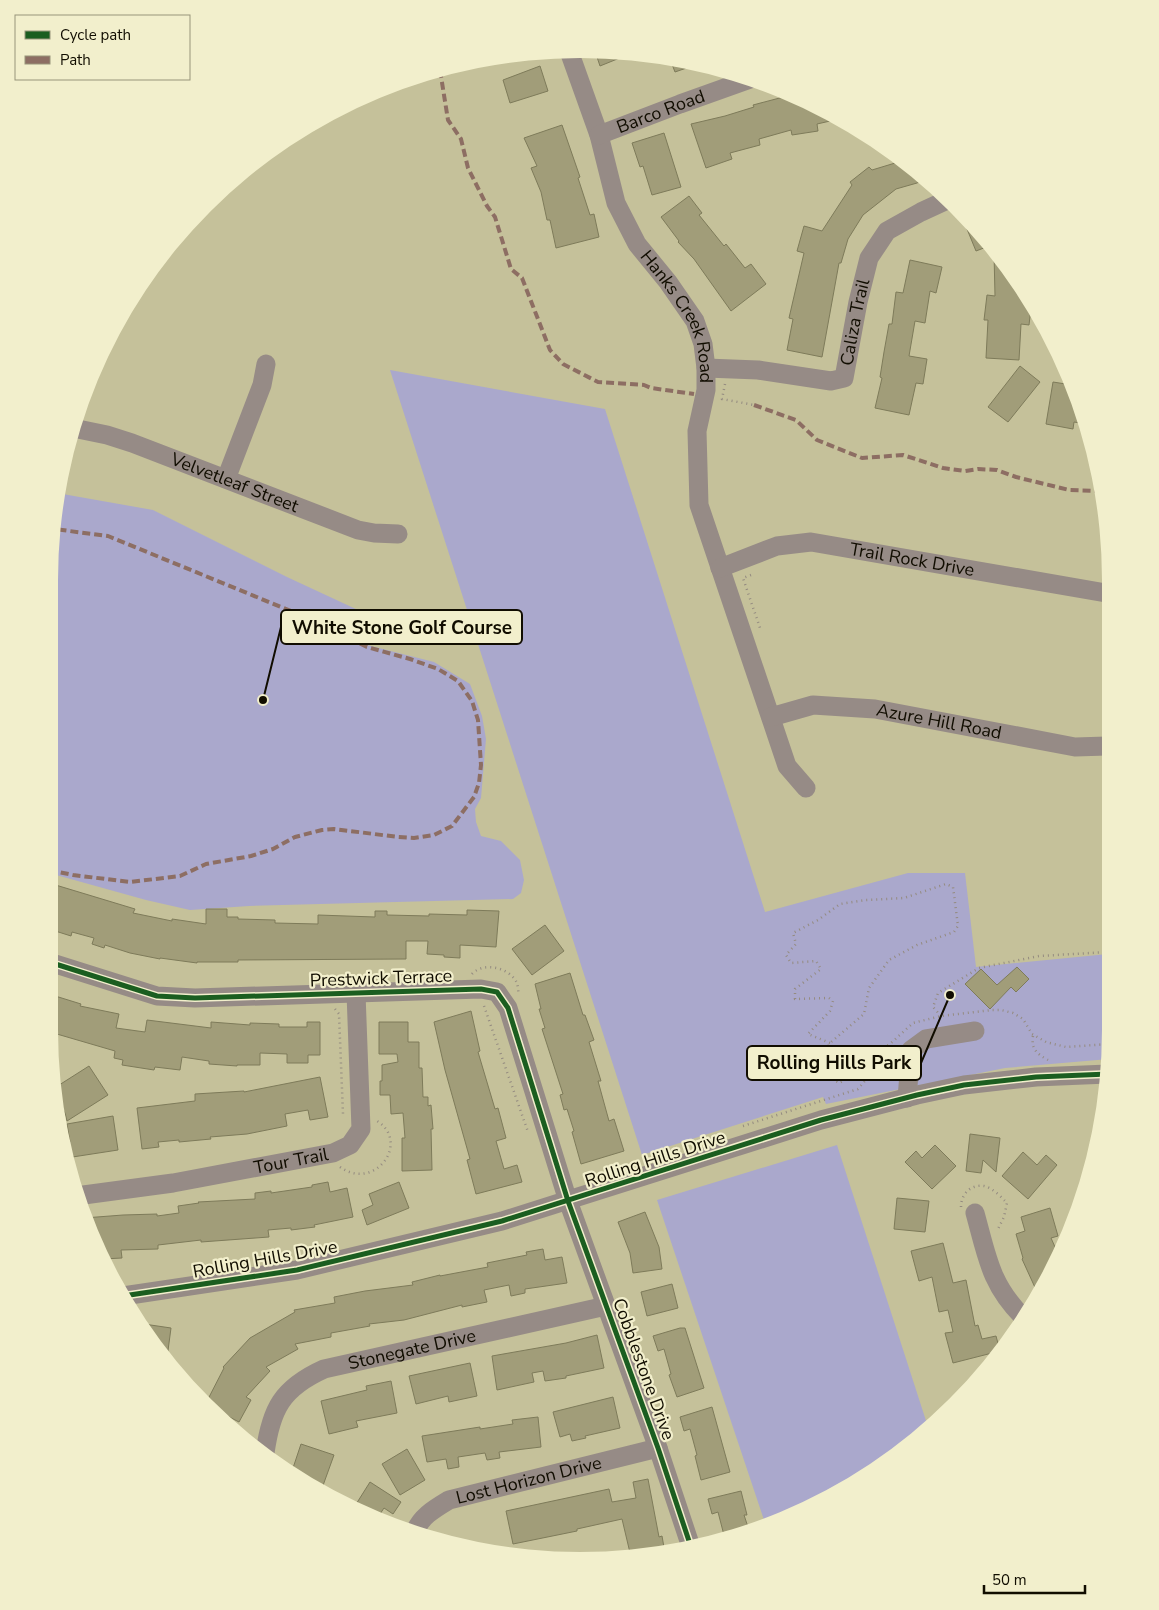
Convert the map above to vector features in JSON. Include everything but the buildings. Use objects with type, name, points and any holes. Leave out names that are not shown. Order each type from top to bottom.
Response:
[{"type":"street","name":"Hanks Creek Road","points":[[572,58],[599,134],[616,203],[636,244],[668,282],[695,321],[703,344],[706,390],[697,431],[699,505],[787,766],[806,788]]},
{"type":"street","name":"Barco Road","points":[[599,134],[740,83]]},
{"type":"street","name":"Caliza Trail","points":[[706,368],[758,370],[815,380],[831,381],[844,378],[858,302],[869,258],[887,231],[941,203]]},
{"type":"street","points":[[226,479],[262,385],[266,364]]},
{"type":"street","name":"Velvetleaf Street","points":[[80,429],[108,435],[132,443],[358,530],[398,534]]},
{"type":"street","name":"Trail Rock Drive","points":[[720,568],[776,546],[811,542],[1102,592]]},
{"type":"street","name":"Azure Hill Road","points":[[771,717],[813,705],[875,709],[1075,747],[1102,746]]},
{"type":"street","name":"Prestwick Terrace","points":[[58,965],[158,996],[195,998],[481,989],[497,992],[508,1008],[568,1201]]},
{"type":"street","name":"Tour Trail","points":[[84,1195],[173,1183],[334,1153],[350,1145],[360,1129],[356,993]]},
{"type":"street","points":[[907,1098],[910,1050],[926,1039],[975,1030]]},
{"type":"street","name":"Rolling Hills Drive","points":[[129,1295],[297,1270],[502,1220],[568,1201],[821,1120],[964,1085],[1036,1077],[1099,1074]]},
{"type":"street","name":"Cobblestone Drive","points":[[568,1201],[658,1448],[689,1540]]},
{"type":"street","points":[[975,1213],[993,1277],[1002,1294],[1019,1313]]},
{"type":"street","name":"Stonegate Drive","points":[[266,1448],[267,1437],[279,1403],[287,1392],[309,1375],[324,1368],[606,1306]]},
{"type":"street","name":"Lost Horizon Drive","points":[[418,1527],[421,1520],[430,1511],[448,1500],[658,1448]]},
{"type":"path","points":[[722,399],[754,405]]},
{"type":"path","points":[[752,574],[743,578],[760,628]]},
{"type":"path","points":[[830,1043],[808,1034],[830,1011],[833,1002],[829,998],[795,999],[795,989],[821,969],[816,961],[791,963],[786,955],[796,944],[793,933],[818,920],[840,904],[866,900],[904,898],[946,884],[953,887],[958,926],[954,932],[917,945],[889,960],[869,988],[864,1014],[830,1043],[823,1056],[823,1072],[839,1083],[852,1076],[871,1055],[890,1044],[913,1023],[941,1016],[992,1010],[1013,1012],[1023,1020],[1034,1035],[1046,1042],[1066,1047],[1101,1045]]},
{"type":"path","points":[[941,1016],[933,1006],[938,993],[979,968],[1039,956],[1102,952]]},
{"type":"path","points":[[476,1006],[485,1006],[530,1136]]},
{"type":"path","points":[[336,1010],[339,1014],[343,1121]]},
{"type":"path","points":[[1034,1035],[1032,1046],[1038,1055],[1048,1060],[1056,1060]]},
{"type":"path","points":[[740,1127],[858,1089],[869,1076],[874,1062],[871,1055]]},
{"type":"path","points":[[997,1236],[997,1231],[1004,1217],[1006,1203],[998,1194]]},
{"type":"shaded area","points":[[390,370],[605,409],[765,912],[908,873],[965,873],[976,967],[1102,955],[1100,1060],[1005,1068],[826,1104],[823,1097],[642,1155]]},
{"type":"shaded area","points":[[65,494],[153,510],[358,610],[363,644],[434,662],[470,684],[482,716],[486,739],[481,798],[475,809],[476,822],[481,836],[501,841],[520,860],[524,880],[521,893],[513,899],[249,906],[190,910],[58,876],[58,580],[59,545]]},
{"type":"shaded area","points":[[837,1145],[926,1421],[870,1465],[810,1499],[764,1519],[657,1200]]},
{"type":"marked path","points":[[441,76],[448,120],[461,139],[468,168],[487,206],[495,217],[511,269],[522,278],[550,350],[563,364],[598,382],[644,385],[651,388],[694,394]]},
{"type":"marked path","points":[[754,405],[796,420],[817,440],[862,458],[903,455],[943,468],[965,471],[978,469],[997,470],[1016,477],[1069,490],[1093,491]]},
{"type":"marked path","points":[[58,872],[130,882],[180,876],[206,864],[251,856],[273,849],[295,837],[322,830],[334,829],[414,838],[434,835],[452,826],[474,797],[479,783],[481,765],[478,720],[472,701],[458,681],[438,669],[367,647],[320,623],[108,536],[60,530]]},
{"type":"cycle path","points":[[58,965],[157,996],[195,998],[481,989],[497,992],[508,1008],[568,1201],[658,1448],[689,1540]]},
{"type":"cycle path","points":[[129,1295],[297,1270],[502,1221],[821,1120],[917,1095],[964,1085],[1036,1077],[1099,1074]]},
{"type":"place","name":"White Stone Golf Course","points":[[263,700]]},
{"type":"place","name":"Rolling Hills Park","points":[[950,995]]}]
